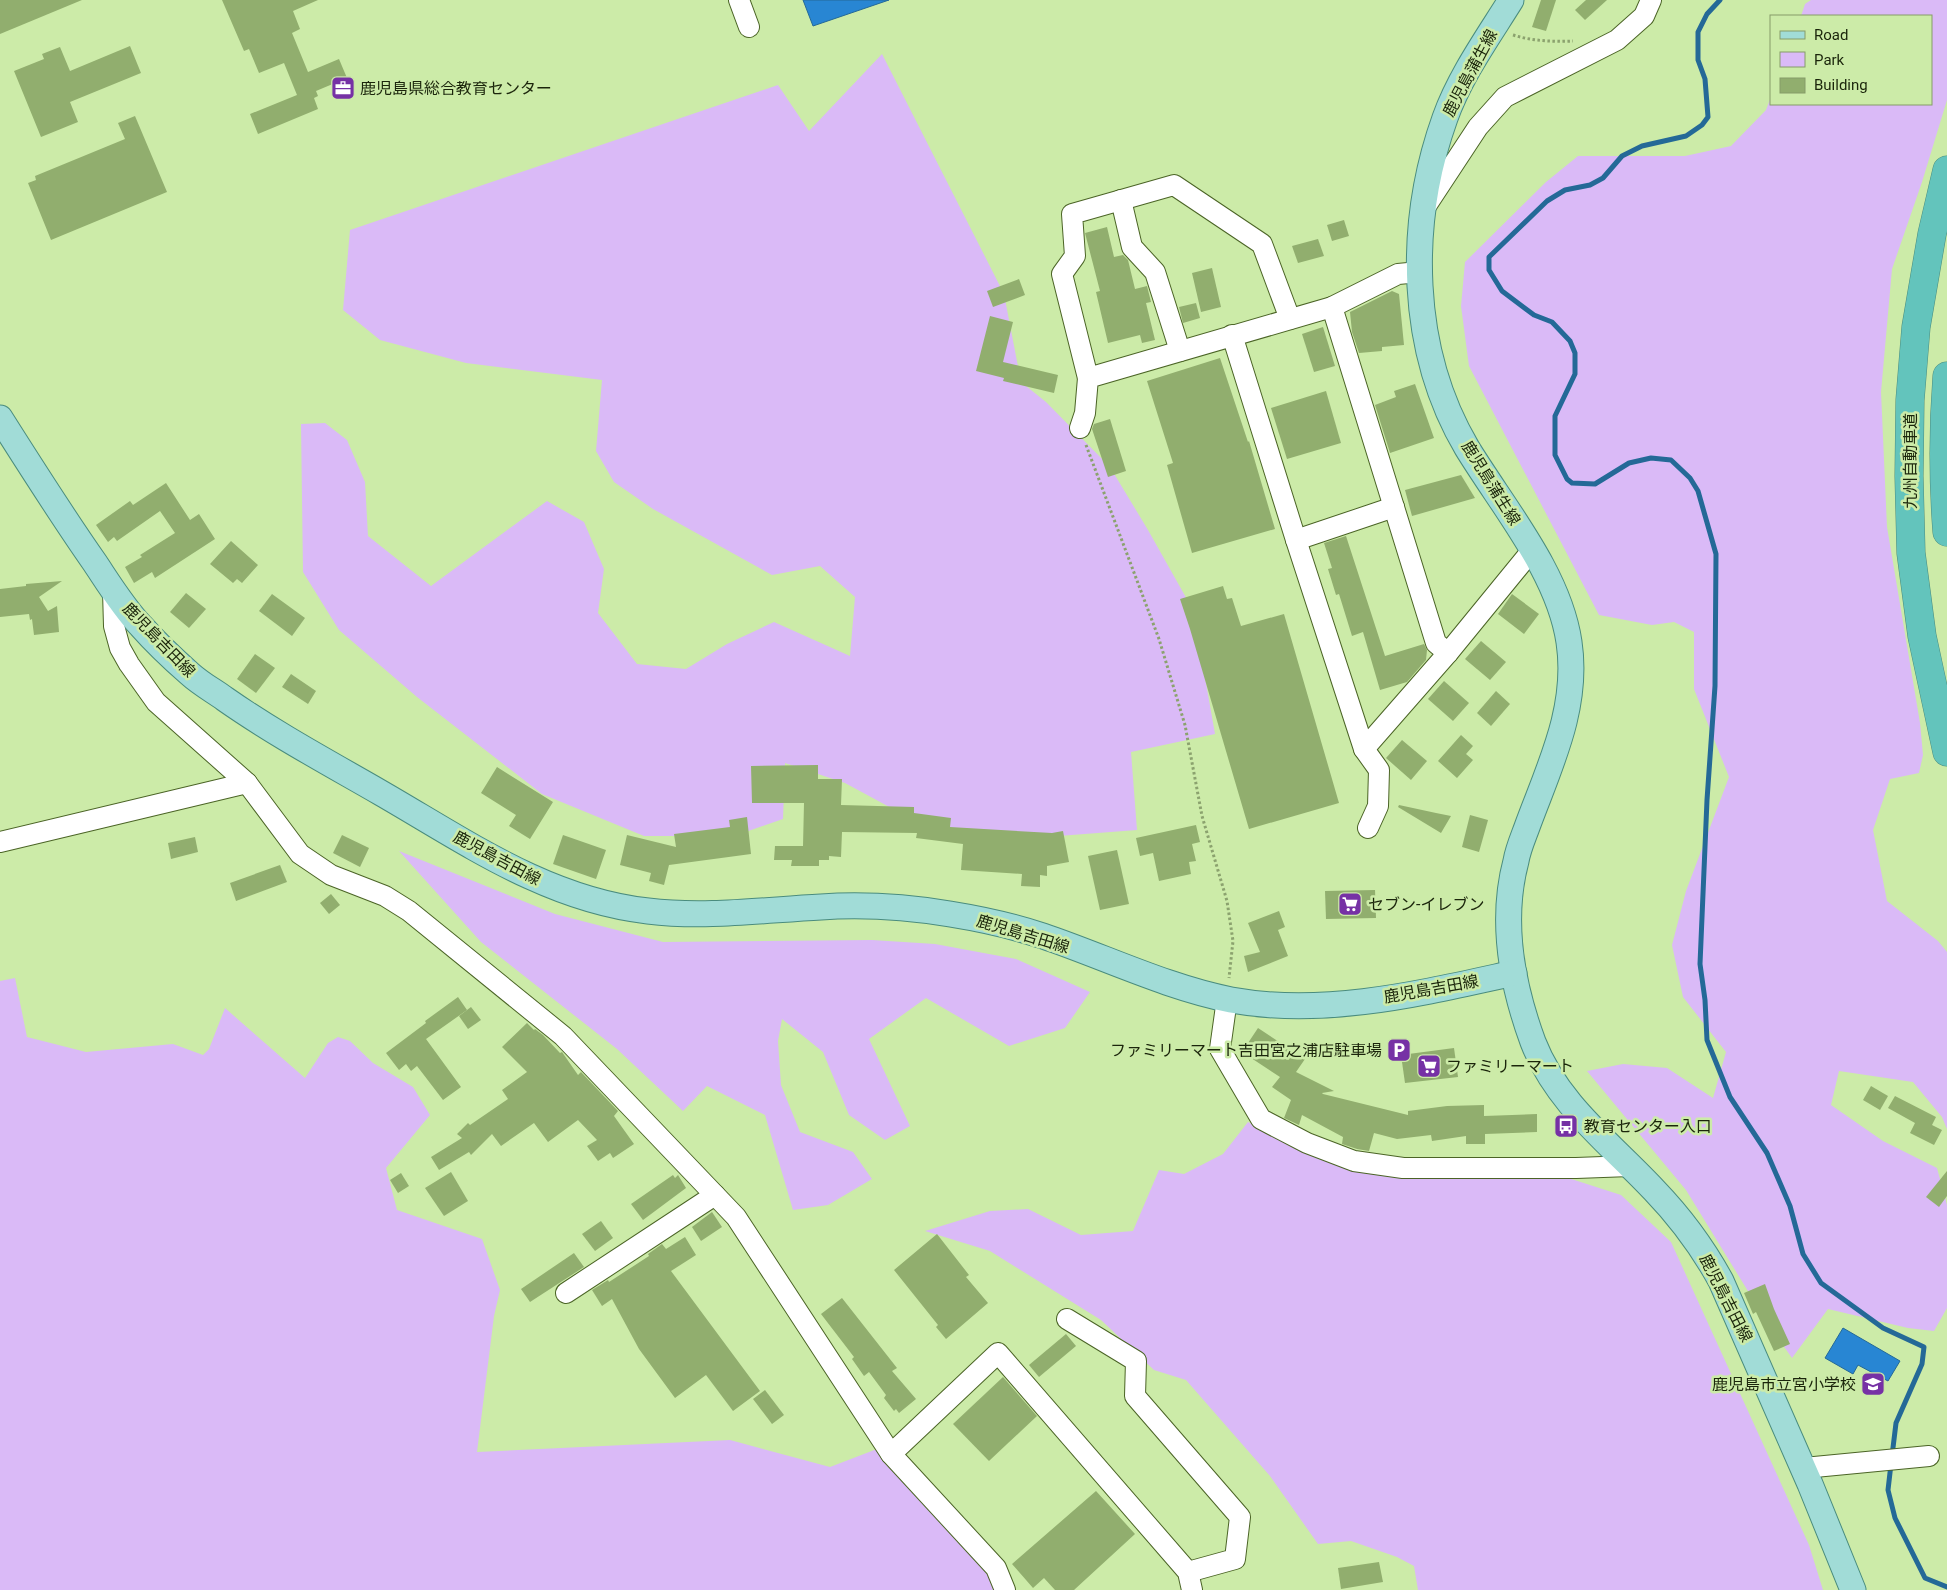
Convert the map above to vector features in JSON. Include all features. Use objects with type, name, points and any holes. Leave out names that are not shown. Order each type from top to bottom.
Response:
[{"type":"highway","name":"九州自動車道","points":[[1947,170],[1932,234],[1916,327],[1910,400],[1909,476],[1911,553],[1922,636],[1947,752]]},
{"type":"highway","points":[[1947,376],[1944,478],[1947,532]]},
{"type":"main road","name":"鹿児島蒲生線","points":[[1511,0],[1467,73],[1446,116],[1430,172],[1422,212],[1419,272],[1426,336],[1435,373],[1450,412],[1465,444],[1500,501],[1533,548],[1561,608],[1569,643],[1570,684],[1566,718],[1553,762],[1516,859],[1510,888],[1509,930],[1514,973]]},
{"type":"main road","name":"鹿児島吉田線","points":[[0,418],[71,529],[136,621],[193,677],[249,716],[519,873],[569,893],[615,906],[652,912],[714,914],[856,906],[900,907],[948,914],[984,920],[1042,936],[1118,966],[1227,999],[1265,1005],[1328,1005],[1386,998],[1514,973],[1520,1004],[1535,1046],[1553,1081],[1578,1116],[1655,1190],[1712,1264],[1804,1468],[1853,1590]]},
{"type":"street","points":[[739,0],[749,28]]},
{"type":"street","points":[[1422,212],[1478,127],[1505,97],[1617,40],[1644,16],[1651,0]]},
{"type":"street","points":[[1080,428],[1085,413],[1088,378],[1062,274],[1075,256],[1072,214],[1174,185],[1262,244],[1290,319]]},
{"type":"street","points":[[1121,200],[1132,247],[1155,272],[1180,351]]},
{"type":"street","points":[[1088,378],[1332,307],[1398,274],[1419,272]]},
{"type":"street","points":[[1332,307],[1436,644],[1448,653]]},
{"type":"street","points":[[1232,335],[1364,749],[1379,770],[1378,806],[1368,828]]},
{"type":"street","points":[[1296,540],[1394,507]]},
{"type":"street","points":[[1364,749],[1448,653],[1533,548]]},
{"type":"street","points":[[114,591],[114,626],[120,648],[129,664],[156,702],[247,782],[300,854],[331,875],[385,896],[408,911],[563,1036],[736,1217],[891,1454],[996,1568],[1005,1590]]},
{"type":"street","points":[[0,842],[247,782]]},
{"type":"street","points":[[1227,999],[1220,1049],[1261,1119],[1307,1143],[1354,1161],[1403,1168],[1576,1168],[1630,1166]]},
{"type":"street","points":[[566,1294],[715,1195]]},
{"type":"street","points":[[891,1454],[998,1354],[1190,1581],[1235,1559],[1240,1516],[1135,1396],[1136,1361],[1067,1320]]},
{"type":"street","points":[[1804,1468],[1929,1456]]},
{"type":"path","points":[[1493,29],[1524,38],[1555,42],[1574,40]]},
{"type":"path","points":[[1080,428],[1159,639],[1184,725],[1202,816],[1227,901],[1233,941],[1227,999]]},
{"type":"green space","points":[[1811,0],[1947,0],[1947,100],[1922,182],[1892,269],[1881,392],[1887,527],[1920,723],[1923,755],[1919,773],[1890,779],[1873,830],[1887,901],[1938,941],[1947,952],[1947,1129],[1942,1117],[1913,1082],[1839,1071],[1831,1105],[1883,1141],[1937,1168],[1947,1205],[1947,1308],[1934,1331],[1908,1328],[1828,1309],[1792,1358],[1770,1327],[1686,1190],[1587,1071],[1623,1064],[1667,1068],[1713,1098],[1726,1052],[1683,997],[1672,945],[1686,891],[1729,777],[1694,689],[1694,632],[1674,622],[1652,625],[1599,615],[1469,366],[1461,306],[1465,262],[1546,182],[1578,156],[1685,156],[1731,146],[1766,110],[1770,100],[1770,105],[1932,105],[1932,15],[1801,15],[1805,4]]},
{"type":"green space","points":[[882,54],[1004,294],[1021,382],[1046,402],[1110,467],[1193,610],[1215,734],[1131,752],[1137,830],[992,841],[919,823],[845,783],[785,763],[783,819],[734,836],[644,836],[542,794],[417,697],[339,630],[303,572],[301,424],[325,423],[347,440],[365,482],[368,536],[431,586],[547,501],[584,522],[604,569],[598,613],[637,664],[686,669],[727,644],[774,622],[850,656],[855,597],[820,566],[772,575],[653,509],[614,482],[596,451],[602,380],[466,363],[380,340],[343,310],[350,230],[778,85],[809,131]]},
{"type":"green space","points":[[399,851],[555,914],[663,942],[872,940],[935,944],[1016,959],[1090,992],[1065,1028],[1009,1046],[926,998],[869,1039],[910,1126],[885,1140],[849,1115],[823,1052],[782,1019],[778,1041],[781,1085],[800,1132],[853,1152],[872,1179],[828,1205],[793,1210],[765,1115],[707,1086],[683,1111],[617,1049],[481,942]]},
{"type":"green space","points":[[15,978],[27,1037],[86,1052],[173,1044],[203,1055],[209,1049],[225,1008],[305,1078],[328,1043],[338,1037],[350,1041],[373,1063],[413,1087],[430,1115],[386,1168],[397,1210],[482,1239],[500,1290],[494,1316],[477,1452],[730,1440],[830,1467],[877,1449],[988,1572],[995,1590],[0,1590],[0,981]]},
{"type":"green space","points":[[1248,1122],[1317,1156],[1562,1176],[1621,1195],[1671,1242],[1809,1545],[1823,1590],[1418,1590],[1414,1566],[1397,1557],[1351,1541],[1318,1544],[1270,1476],[1186,1380],[1154,1370],[1101,1320],[990,1251],[925,1231],[990,1211],[1028,1209],[1081,1235],[1133,1231],[1159,1170],[1184,1174],[1223,1154]]},
{"type":"water","points":[[803,0],[889,0],[813,26]]},
{"type":"water","points":[[1843,1328],[1900,1361],[1888,1381],[1858,1365],[1853,1374],[1825,1358]]},
{"type":"building","points":[[0,0],[82,0],[0,34]]},
{"type":"building","points":[[222,0],[318,0],[293,11],[300,29],[292,33],[308,72],[339,59],[347,78],[316,91],[318,96],[314,98],[318,109],[258,134],[250,114],[297,95],[284,63],[259,73],[249,49],[244,51]]},
{"type":"building","points":[[1541,0],[1556,0],[1546,31],[1532,27]]},
{"type":"building","points":[[1586,0],[1607,0],[1585,20],[1575,10]]},
{"type":"building","points":[[130,46],[141,73],[70,102],[78,122],[41,137],[14,71],[44,59],[42,54],[60,47],[70,71]]},
{"type":"building","points":[[135,116],[167,192],[51,240],[28,183],[36,180],[35,176],[125,139],[118,123]]},
{"type":"building","points":[[1344,220],[1349,236],[1332,241],[1327,225]]},
{"type":"building","points":[[1107,227],[1114,257],[1123,255],[1128,260],[1135,289],[1147,286],[1151,302],[1146,303],[1155,340],[1142,343],[1140,335],[1108,343],[1096,292],[1100,291],[1085,233]]},
{"type":"building","points":[[1318,239],[1324,256],[1298,263],[1292,246]]},
{"type":"building","points":[[1212,268],[1221,307],[1201,312],[1192,273]]},
{"type":"building","points":[[1019,279],[1025,295],[993,307],[987,291]]},
{"type":"building","points":[[1392,291],[1399,294],[1404,345],[1382,347],[1382,351],[1359,353],[1352,332],[1350,312]]},
{"type":"building","points":[[1196,303],[1200,318],[1183,323],[1179,307]]},
{"type":"building","points":[[990,316],[1013,322],[1003,362],[1058,375],[1054,393],[1003,381],[1004,378],[976,371]]},
{"type":"building","points":[[1323,327],[1335,366],[1314,372],[1302,334]]},
{"type":"building","points":[[1220,358],[1249,441],[1275,529],[1192,553],[1167,465],[1173,463],[1147,381]]},
{"type":"building","points":[[1415,384],[1434,438],[1390,453],[1375,405],[1396,397],[1394,391]]},
{"type":"building","points":[[1326,391],[1341,443],[1287,459],[1271,408]]},
{"type":"building","points":[[1110,419],[1126,471],[1108,477],[1092,429],[1094,424]]},
{"type":"building","points":[[1461,475],[1475,498],[1412,516],[1405,490]]},
{"type":"building","points":[[166,483],[190,520],[199,514],[215,539],[155,578],[152,572],[134,583],[125,567],[175,533],[160,511],[117,541],[114,537],[108,542],[96,525],[130,501],[133,505]]},
{"type":"building","points":[[1346,536],[1385,656],[1424,644],[1427,650],[1426,660],[1407,682],[1380,690],[1363,632],[1352,636],[1339,594],[1336,595],[1328,569],[1332,568],[1324,543]]},
{"type":"building","points":[[231,541],[258,565],[242,583],[237,579],[233,583],[210,564]]},
{"type":"building","points":[[62,581],[39,597],[48,611],[57,606],[59,632],[34,635],[32,619],[30,620],[29,614],[0,617],[0,589],[26,586],[26,584]]},
{"type":"building","points":[[1223,586],[1227,599],[1232,598],[1241,626],[1284,614],[1339,803],[1249,829],[1180,599]]},
{"type":"building","points":[[186,593],[206,609],[189,628],[170,612]]},
{"type":"building","points":[[272,594],[305,618],[292,636],[259,611]]},
{"type":"building","points":[[1512,594],[1539,614],[1524,634],[1498,614]]},
{"type":"building","points":[[1481,641],[1506,662],[1490,680],[1465,659]]},
{"type":"building","points":[[255,654],[275,668],[256,693],[237,679]]},
{"type":"building","points":[[291,674],[316,691],[308,704],[282,687]]},
{"type":"building","points":[[1444,681],[1469,703],[1453,721],[1428,699]]},
{"type":"building","points":[[1496,691],[1510,704],[1491,726],[1477,713]]},
{"type":"building","points":[[1461,735],[1473,746],[1466,754],[1473,760],[1457,778],[1438,761]]},
{"type":"building","points":[[1402,740],[1427,761],[1411,780],[1386,758]]},
{"type":"building","points":[[818,765],[818,779],[842,779],[841,805],[914,807],[914,813],[951,818],[950,827],[1052,833],[1063,831],[1069,862],[1047,866],[1047,876],[1040,875],[1040,887],[1021,886],[1022,874],[961,870],[963,844],[916,838],[917,833],[842,832],[841,857],[829,856],[829,860],[819,860],[819,866],[791,866],[792,860],[774,860],[775,846],[803,846],[804,803],[752,803],[751,766]]},
{"type":"building","points":[[497,767],[553,802],[530,839],[509,826],[516,815],[481,793]]},
{"type":"building","points":[[1399,805],[1451,816],[1441,833],[1398,807]]},
{"type":"building","points":[[1470,815],[1488,820],[1479,852],[1462,847]]},
{"type":"building","points":[[747,817],[751,854],[669,865],[664,885],[649,881],[651,873],[620,865],[627,835],[676,847],[674,834],[730,827],[729,820]]},
{"type":"building","points":[[1196,825],[1200,842],[1192,844],[1196,861],[1189,862],[1191,874],[1159,881],[1153,853],[1140,856],[1136,838]]},
{"type":"building","points":[[342,835],[369,848],[360,867],[333,853]]},
{"type":"building","points":[[563,835],[606,850],[596,879],[553,864]]},
{"type":"building","points":[[195,837],[198,852],[171,859],[168,843]]},
{"type":"building","points":[[1117,850],[1129,904],[1100,910],[1088,856]]},
{"type":"building","points":[[280,865],[287,882],[236,901],[230,883]]},
{"type":"building","name":"セブン-イレブン","points":[[1375,890],[1376,918],[1326,919],[1325,891]]},
{"type":"building","points":[[331,894],[340,905],[329,914],[320,903]]},
{"type":"building","points":[[1279,911],[1285,927],[1278,930],[1288,956],[1248,972],[1244,956],[1260,952],[1248,923]]},
{"type":"building","points":[[458,997],[467,1010],[426,1039],[461,1087],[443,1100],[417,1066],[411,1071],[406,1064],[399,1070],[386,1053]]},
{"type":"building","points":[[471,1007],[481,1020],[468,1029],[459,1016]]},
{"type":"building","points":[[527,1023],[543,1035],[560,1053],[562,1052],[578,1075],[581,1072],[618,1111],[614,1116],[634,1144],[613,1158],[610,1153],[598,1161],[587,1146],[597,1140],[578,1120],[548,1142],[534,1123],[501,1146],[492,1134],[471,1155],[469,1152],[439,1170],[431,1157],[462,1138],[457,1134],[468,1123],[470,1125],[508,1099],[502,1090],[527,1072],[502,1047]]},
{"type":"building","points":[[1258,1028],[1305,1059],[1296,1072],[1334,1091],[1323,1094],[1408,1115],[1408,1111],[1447,1106],[1484,1105],[1484,1116],[1537,1114],[1537,1132],[1485,1134],[1485,1144],[1466,1144],[1466,1136],[1432,1141],[1431,1135],[1397,1139],[1374,1133],[1369,1151],[1342,1144],[1343,1137],[1302,1115],[1299,1125],[1284,1118],[1291,1100],[1272,1087],[1280,1077],[1242,1052]]},
{"type":"building","name":"ファミリーマート","points":[[1454,1048],[1458,1077],[1405,1083],[1401,1055]]},
{"type":"building","points":[[1871,1086],[1888,1096],[1880,1110],[1863,1100]]},
{"type":"building","points":[[1895,1096],[1936,1117],[1932,1125],[1942,1130],[1934,1145],[1910,1133],[1915,1123],[1888,1108]]},
{"type":"building","points":[[1947,1171],[1947,1196],[1939,1207],[1926,1197]]},
{"type":"building","points":[[451,1172],[468,1201],[444,1216],[425,1188]]},
{"type":"building","points":[[401,1173],[409,1186],[398,1193],[390,1180]]},
{"type":"building","points":[[673,1175],[675,1178],[678,1175],[686,1188],[643,1220],[631,1204]]},
{"type":"building","points":[[712,1212],[722,1227],[701,1241],[692,1227]]},
{"type":"building","points":[[601,1221],[613,1238],[595,1251],[582,1234]]},
{"type":"building","points":[[937,1234],[969,1275],[966,1277],[988,1303],[946,1339],[936,1327],[938,1325],[894,1270]]},
{"type":"building","points":[[685,1237],[696,1255],[671,1271],[760,1391],[733,1411],[706,1375],[675,1398],[639,1349],[612,1299],[602,1306],[592,1290],[608,1280],[609,1282],[649,1256],[648,1254],[662,1244],[666,1249]]},
{"type":"building","points":[[574,1253],[584,1267],[530,1302],[521,1289]]},
{"type":"building","points":[[1765,1284],[1790,1344],[1774,1351],[1756,1312],[1753,1314],[1744,1293]]},
{"type":"building","points":[[842,1298],[897,1368],[892,1371],[916,1399],[899,1413],[896,1409],[894,1411],[884,1398],[886,1395],[869,1372],[864,1376],[852,1359],[854,1357],[821,1314]]},
{"type":"building","points":[[1066,1334],[1076,1346],[1039,1377],[1029,1365]]},
{"type":"building","points":[[1003,1377],[1037,1416],[989,1461],[953,1424]]},
{"type":"building","points":[[765,1390],[784,1415],[772,1424],[753,1399]]},
{"type":"building","points":[[1096,1491],[1135,1534],[1074,1590],[1055,1590],[1044,1578],[1033,1588],[1012,1564]]},
{"type":"building","points":[[1379,1562],[1383,1582],[1341,1589],[1338,1568]]},
{"type":"waterway","points":[[1720,0],[1707,14],[1698,32],[1698,60],[1705,79],[1708,117],[1702,125],[1686,136],[1642,146],[1622,156],[1603,178],[1590,185],[1565,190],[1547,201],[1489,257],[1489,270],[1502,291],[1534,315],[1552,322],[1570,341],[1575,353],[1575,374],[1555,416],[1555,455],[1567,479],[1572,483],[1595,484],[1629,463],[1651,458],[1671,460],[1690,478],[1698,491],[1716,554],[1715,686],[1707,800],[1700,964],[1705,1000],[1707,1040],[1730,1097],[1767,1153],[1790,1206],[1803,1254],[1821,1283],[1883,1328],[1924,1347],[1922,1364],[1896,1423],[1892,1456]]},
{"type":"waterway","points":[[1891,1464],[1888,1490],[1895,1518],[1925,1578],[1947,1587]]},
{"type":"place","name":"鹿児島県総合教育センター","points":[[343,88]]},
{"type":"place","name":"セブン-イレブン","points":[[1350,904]]},
{"type":"place","name":"ファミリーマート吉田宮之浦店駐車場","points":[[1399,1050]]},
{"type":"place","name":"ファミリーマート","points":[[1429,1066]]},
{"type":"place","name":"教育センター入口","points":[[1566,1126]]},
{"type":"place","name":"鹿児島市立宮小学校","points":[[1873,1384]]}]
